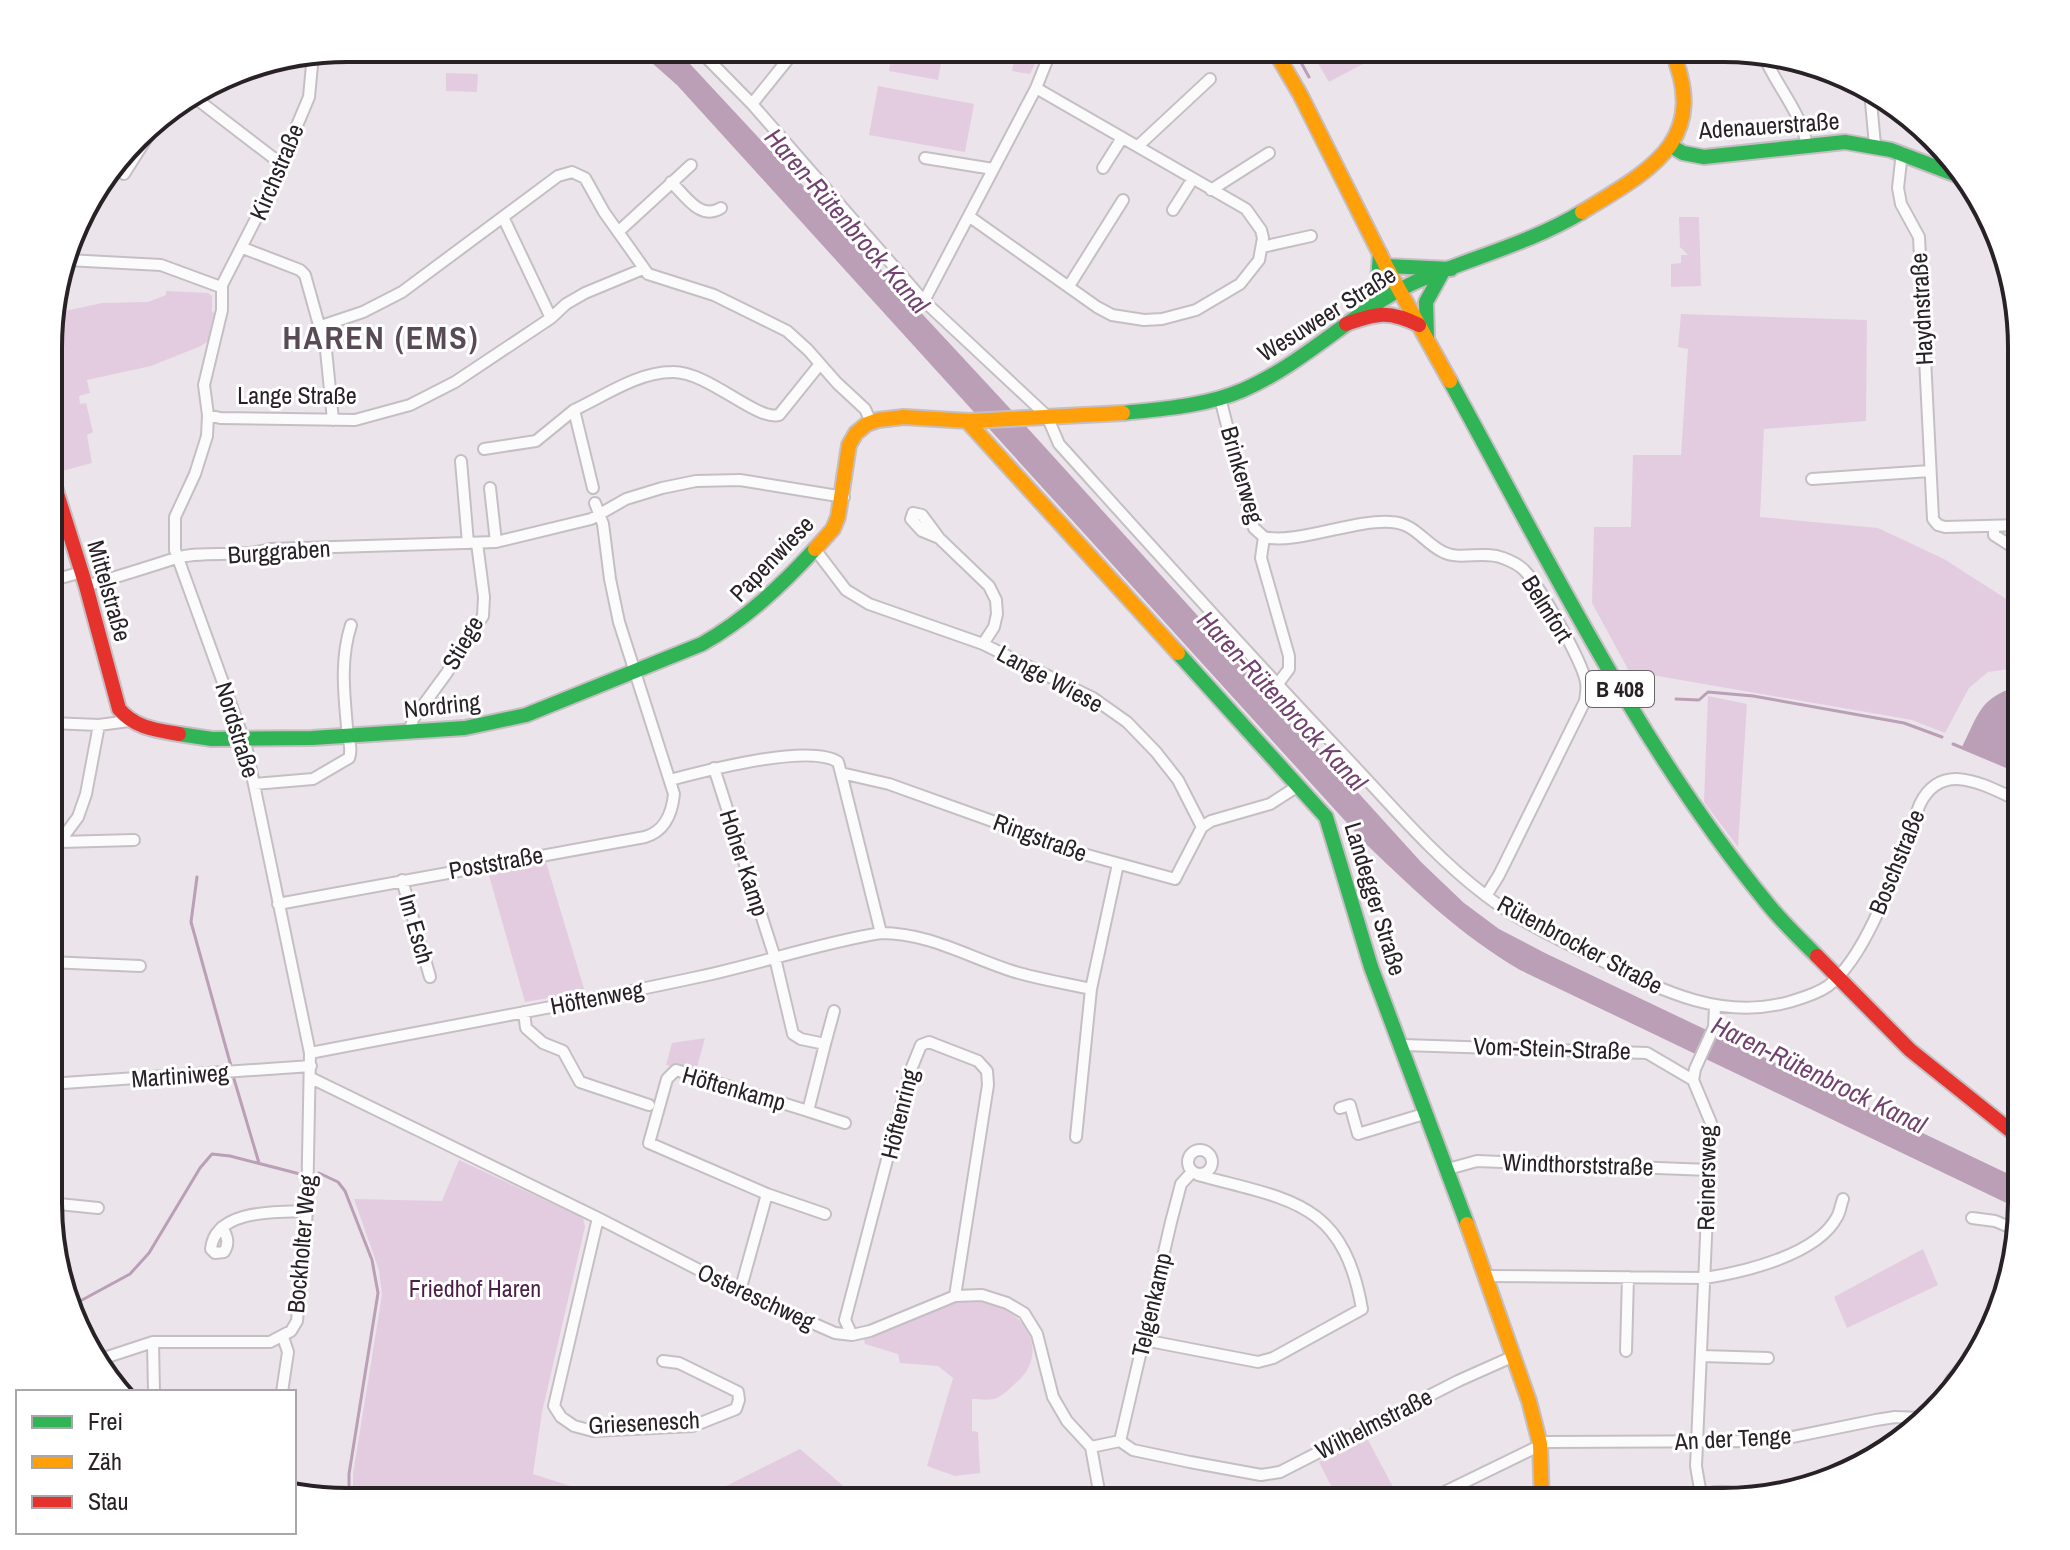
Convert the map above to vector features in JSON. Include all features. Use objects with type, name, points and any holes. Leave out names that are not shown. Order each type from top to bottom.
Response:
[{"type":"main road","name":"B 408","points":[[1281,62],[1383,260],[1617,684],[1692,804],[1768,905],[1837,978],[1910,1050],[2007,1130]]},
{"type":"main road","name":"Wesuweer Straße","points":[[972,421],[1162,409],[1243,391],[1400,290],[1541,235],[1609,195],[1662,157],[1671,146],[1683,119],[1685,89],[1678,62]]},
{"type":"main road","name":"Adenauerstraße","points":[[1671,146],[1683,153],[1704,157],[1845,142],[1902,152],[1946,170]]},
{"type":"main road","points":[[1368,309],[1383,260],[1447,271],[1426,302],[1423,332]]},
{"type":"main road","points":[[1346,324],[1382,312],[1401,315],[1423,332]]},
{"type":"main road","points":[[871,422],[897,418],[972,421]]},
{"type":"main road","name":"Landegger Straße","points":[[972,421],[1326,817],[1359,932],[1403,1045],[1514,1356],[1537,1428],[1542,1488]]},
{"type":"main road","name":"Papenwiese","points":[[636,670],[702,644],[742,621],[814,548],[840,517],[846,454],[860,429],[871,422]]},
{"type":"main road","name":"Mittelstraße","points":[[62,510],[119,709],[129,721]]},
{"type":"main road","name":"Nordring","points":[[129,721],[180,735],[243,739],[465,728],[526,715],[636,670]]},
{"type":"street","name":"Rütenbrocker Straße","points":[[711,62],[752,104],[924,301],[1047,416],[1059,444],[1277,685],[1450,866],[1486,896],[1520,920],[1689,1001],[1715,1007],[1750,1009],[1805,997],[1827,987],[1837,978]]},
{"type":"street","points":[[752,104],[786,62]]},
{"type":"street","points":[[924,301],[970,217],[1046,62]]},
{"type":"street","name":"Kirchstraße","points":[[222,285],[243,248],[309,97],[312,64]]},
{"type":"street","points":[[1768,65],[1798,114],[1807,146]]},
{"type":"street","points":[[1138,146],[1210,79]]},
{"type":"street","points":[[970,217],[1112,315],[1130,319],[1162,319],[1196,310],[1226,294],[1251,273],[1259,260],[1261,230],[1246,209],[1036,88]]},
{"type":"street","points":[[201,102],[280,163]]},
{"type":"street","points":[[1871,104],[1875,145]]},
{"type":"street","points":[[1103,168],[1122,138]]},
{"type":"street","name":"Haydnstraße","points":[[1902,152],[1898,188],[1901,204],[1919,237],[1933,519],[1945,527],[2008,526]]},
{"type":"street","points":[[1211,190],[1269,153]]},
{"type":"street","points":[[124,174],[134,158]]},
{"type":"street","points":[[925,158],[993,169]]},
{"type":"street","points":[[618,232],[691,165]]},
{"type":"street","points":[[321,326],[363,312],[402,292],[558,176],[572,172],[585,178],[643,269],[652,277],[714,295],[787,331],[865,409],[871,422]]},
{"type":"street","points":[[1173,210],[1192,180]]},
{"type":"street","points":[[671,182],[699,210],[710,213],[721,208]]},
{"type":"street","points":[[1069,286],[1123,200]]},
{"type":"street","points":[[503,217],[551,318]]},
{"type":"street","points":[[1262,247],[1311,236]]},
{"type":"street","points":[[243,248],[300,270],[305,275],[326,350],[333,420]]},
{"type":"street","points":[[76,260],[161,265],[222,285]]},
{"type":"street","name":"Lange Straße","points":[[208,415],[333,420],[368,418],[410,405],[455,382],[551,318],[566,304],[643,269]]},
{"type":"street","name":"Nordstraße","points":[[222,285],[222,310],[204,385],[207,436],[202,456],[175,517],[173,538],[243,739],[310,1053]]},
{"type":"street","points":[[484,449],[536,441],[574,410],[646,376],[670,372],[702,379],[764,415],[774,417],[779,415],[820,364]]},
{"type":"street","name":"Brinkerweg","points":[[1220,398],[1251,520],[1254,528],[1264,537],[1261,558],[1290,663],[1277,685]]},
{"type":"street","points":[[574,410],[593,488]]},
{"type":"street","name":"Stiege","points":[[409,733],[413,719],[483,616],[484,597],[472,543],[461,461]]},
{"type":"street","points":[[1812,479],[1930,471]]},
{"type":"street","name":"Burggraben","points":[[62,580],[132,574],[178,558],[254,554],[270,549],[496,542],[567,526],[601,515],[626,499],[696,481],[740,480],[844,497]]},
{"type":"street","points":[[490,488],[496,542]]},
{"type":"street","points":[[595,503],[601,515],[619,622],[670,780]]},
{"type":"street","name":"Belmfort","points":[[1264,537],[1280,538],[1394,521],[1418,531],[1444,553],[1484,553],[1516,564],[1526,573],[1545,602],[1580,665],[1586,683],[1585,701],[1486,896]]},
{"type":"street","points":[[1994,526],[1994,535],[2008,544]]},
{"type":"street","name":"Lange Wiese","points":[[939,538],[989,586],[996,600],[994,627],[983,644]]},
{"type":"street","name":"Lange Wiese","points":[[814,548],[846,590],[869,604],[983,644],[1093,698],[1127,722],[1178,780],[1202,827]]},
{"type":"street","points":[[254,784],[313,779],[349,758],[343,683],[345,643],[351,625]]},
{"type":"street","points":[[62,724],[99,725],[129,721]]},
{"type":"street","points":[[63,838],[78,817],[86,794],[99,725]]},
{"type":"street","name":"Ringstraße","points":[[670,780],[742,762],[809,756],[834,759],[841,767],[841,773],[910,791],[1118,864],[1091,989],[1076,1137]]},
{"type":"street","name":"Hoher Kamp","points":[[714,768],[775,958]]},
{"type":"street","points":[[841,773],[881,933],[925,938],[1014,971],[1091,989]]},
{"type":"street","name":"Boschstraße","points":[[1837,978],[1860,949],[1920,804],[1931,787],[1938,782],[1958,778],[2007,796]]},
{"type":"street","name":"Poststraße","points":[[278,904],[652,835],[660,830],[669,813],[674,794],[670,780]]},
{"type":"street","points":[[1118,864],[1175,879],[1202,827],[1211,821],[1270,804],[1298,786]]},
{"type":"street","points":[[63,842],[134,840]]},
{"type":"street","name":"Im Esch","points":[[402,880],[430,977]]},
{"type":"street","name":"Höftenweg","points":[[310,1053],[706,976],[822,944],[881,933]]},
{"type":"street","points":[[775,958],[793,1034],[825,1044]]},
{"type":"street","points":[[63,963],[140,966]]},
{"type":"street","points":[[1693,1080],[1714,1027],[1715,1007]]},
{"type":"street","name":"Höftenkamp","points":[[808,1111],[834,1011]]},
{"type":"street","points":[[524,1012],[526,1028],[543,1043],[563,1051],[580,1082],[649,1105]]},
{"type":"street","name":"Höftenring","points":[[852,1335],[845,1320],[910,1072],[921,1045],[929,1042],[978,1061],[987,1071],[988,1085],[955,1296]]},
{"type":"street","name":"Vom-Stein-Straße","points":[[1403,1045],[1647,1053],[1693,1080]]},
{"type":"street","name":"Bockholter Weg","points":[[107,1357],[153,1342],[270,1342],[291,1331],[297,1321],[307,1211],[310,1053]]},
{"type":"street","name":"Martiniweg","points":[[63,1083],[311,1066]]},
{"type":"street","name":"Höftenkamp","points":[[825,1214],[767,1194],[649,1143],[670,1073],[676,1070],[845,1123]]},
{"type":"street","name":"Ostereschweg","points":[[311,1078],[740,1291],[835,1333],[852,1335]]},
{"type":"street","name":"Reinersweg","points":[[1693,1080],[1711,1123],[1699,1488]]},
{"type":"street","points":[[1340,1108],[1350,1105],[1358,1134],[1427,1113]]},
{"type":"street","name":"Windthorststraße","points":[[1448,1169],[1477,1161],[1709,1170]]},
{"type":"street","name":"Telgenkamp","points":[[1120,1441],[1181,1184],[1195,1173],[1281,1195],[1314,1214],[1338,1239],[1357,1280],[1362,1309],[1273,1358],[1258,1362],[1144,1340]]},
{"type":"street","points":[[740,1291],[767,1194]]},
{"type":"street","points":[[1485,1276],[1705,1278],[1738,1272],[1791,1255],[1812,1241],[1837,1218],[1843,1199]]},
{"type":"street","points":[[63,1204],[98,1208]]},
{"type":"street","points":[[222,1227],[245,1216],[307,1211]]},
{"type":"street","name":"Griesenesch","points":[[598,1218],[554,1406],[561,1417],[574,1426],[593,1431],[693,1426],[736,1409],[738,1392],[679,1363],[663,1361]]},
{"type":"street","points":[[1972,1218],[2007,1226]]},
{"type":"street","points":[[1626,1351],[1628,1277]]},
{"type":"street","points":[[852,1335],[870,1331],[955,1296],[982,1295],[1007,1303],[1024,1313],[1037,1334],[1053,1397],[1067,1421],[1091,1447],[1098,1488]]},
{"type":"street","points":[[282,1390],[288,1352],[283,1337]]},
{"type":"street","points":[[153,1342],[154,1390]]},
{"type":"street","name":"Wilhelmstraße","points":[[1120,1441],[1133,1450],[1190,1462],[1261,1475],[1280,1472],[1458,1381],[1514,1356]]},
{"type":"street","points":[[1702,1356],[1768,1358]]},
{"type":"street","name":"An der Tenge","points":[[1540,1444],[1555,1441],[1773,1441],[1876,1420],[1909,1419]]},
{"type":"street","points":[[1091,1447],[1120,1441]]},
{"type":"street","points":[[1452,1488],[1540,1444]]},
{"type":"green space","points":[[891,62],[941,62],[938,80],[889,71]]},
{"type":"green space","points":[[1014,62],[1036,62],[1030,74],[1012,71]]},
{"type":"green space","points":[[1317,62],[1367,62],[1329,82]]},
{"type":"green space","points":[[446,73],[478,74],[477,92],[446,91]]},
{"type":"green space","points":[[878,86],[974,104],[965,152],[869,135]]},
{"type":"green space","points":[[1679,217],[1699,217],[1701,286],[1671,287],[1671,264],[1681,263],[1681,255],[1688,255],[1680,247]]},
{"type":"green space","points":[[166,291],[208,293],[212,296],[214,313],[208,341],[151,366],[87,380],[90,393],[79,396],[80,404],[86,403],[93,432],[87,435],[92,463],[62,471],[64,311],[102,303],[148,302],[166,295]]},
{"type":"green space","points":[[1681,314],[1867,320],[1866,421],[1764,429],[1760,517],[1878,528],[1944,559],[2008,600],[2008,669],[1988,672],[1969,688],[1945,733],[1912,720],[1629,671],[1592,603],[1594,527],[1631,527],[1633,455],[1681,455],[1688,349],[1678,347]]},
{"type":"green space","points":[[1708,696],[1747,704],[1738,847],[1704,802]]},
{"type":"green space","points":[[546,862],[585,992],[525,1002],[488,872]]},
{"type":"green space","points":[[705,1038],[696,1071],[666,1065],[672,1043]]},
{"type":"green space","name":"Friedhof Haren","points":[[459,1160],[583,1218],[585,1227],[542,1412],[533,1474],[577,1488],[353,1488],[382,1295],[379,1270],[354,1199],[442,1201]]},
{"type":"green space","points":[[1923,1249],[1938,1285],[1847,1328],[1834,1297]]},
{"type":"green space","points":[[974,1300],[993,1304],[1019,1321],[1031,1340],[1031,1361],[1026,1372],[1000,1396],[988,1400],[972,1399],[972,1431],[978,1432],[980,1473],[955,1476],[927,1466],[953,1378],[938,1366],[900,1363],[898,1354],[865,1344],[864,1339],[931,1310]]},
{"type":"green space","points":[[1367,1438],[1394,1488],[1332,1488],[1319,1462]]},
{"type":"green space","name":"Friedhof Haren","points":[[800,1449],[846,1488],[722,1488]]},
{"type":"shaded area","points":[[651,62],[688,62],[691,65],[1004,402],[1421,862],[1464,903],[1499,929],[1545,953],[2007,1173],[2007,1203],[1520,970],[1440,912],[1367,845],[677,85]]},
{"type":"shaded area","points":[[2008,690],[2008,766],[1962,747],[1983,707]]},
{"type":"waterway","points":[[1301,62],[1309,77]]},
{"type":"waterway","points":[[1676,699],[1699,700],[1708,692],[1753,696],[1904,723],[1942,737]]},
{"type":"waterway","points":[[1953,744],[2008,767]]},
{"type":"waterway","points":[[197,877],[191,922],[231,1066]]},
{"type":"waterway","points":[[234,1079],[259,1163]]},
{"type":"waterway","points":[[80,1301],[130,1274],[149,1253],[200,1168],[212,1154],[300,1174]]},
{"type":"waterway","points":[[319,1173],[338,1182],[345,1191],[372,1260],[378,1293],[349,1488]]},
{"type":"traffic: fast","points":[[1671,146],[1683,153],[1704,157],[1845,142],[1891,150],[1947,171]]},
{"type":"traffic: fast","points":[[1123,413],[1199,403],[1243,390],[1287,366],[1369,308],[1413,283],[1520,242],[1582,212]]},
{"type":"traffic: fast","points":[[1368,309],[1378,281],[1380,254]]},
{"type":"traffic: fast","points":[[1386,266],[1451,269]]},
{"type":"traffic: fast","points":[[1427,337],[1426,302],[1442,273]]},
{"type":"traffic: fast","points":[[1450,381],[1597,650],[1677,780],[1720,843],[1767,903],[1817,956]]},
{"type":"traffic: fast","points":[[179,734],[212,739],[312,738],[465,728],[526,715],[702,644],[762,601],[815,549]]},
{"type":"traffic: fast","points":[[1178,653],[1326,817],[1371,967],[1467,1224]]},
{"type":"traffic: slow","points":[[1281,62],[1386,266],[1450,381]]},
{"type":"traffic: slow","points":[[1582,212],[1630,182],[1667,149],[1678,130],[1684,107],[1675,62]]},
{"type":"traffic: slow","points":[[815,549],[833,529],[838,517],[849,445],[856,433],[867,424],[904,417],[969,421],[1123,413]]},
{"type":"traffic: slow","points":[[967,421],[1178,653]]},
{"type":"traffic: slow","points":[[1467,1224],[1529,1401],[1540,1444],[1542,1488]]},
{"type":"traffic: jam","points":[[1346,324],[1366,317],[1391,315],[1419,325]]},
{"type":"traffic: jam","points":[[62,510],[119,709],[139,724],[179,734]]},
{"type":"traffic: jam","points":[[1817,956],[1910,1050],[2007,1128]]},
{"type":"district","name":"HAREN (EMS)","points":[[381,338]]},
{"type":"water label","name":"Haren-Rütenbrock Kanal","points":[[847,221]]},
{"type":"water label","name":"Haren-Rütenbrock Kanal","points":[[1282,701]]},
{"type":"water label","name":"Haren-Rütenbrock Kanal","points":[[1819,1075]]}]
